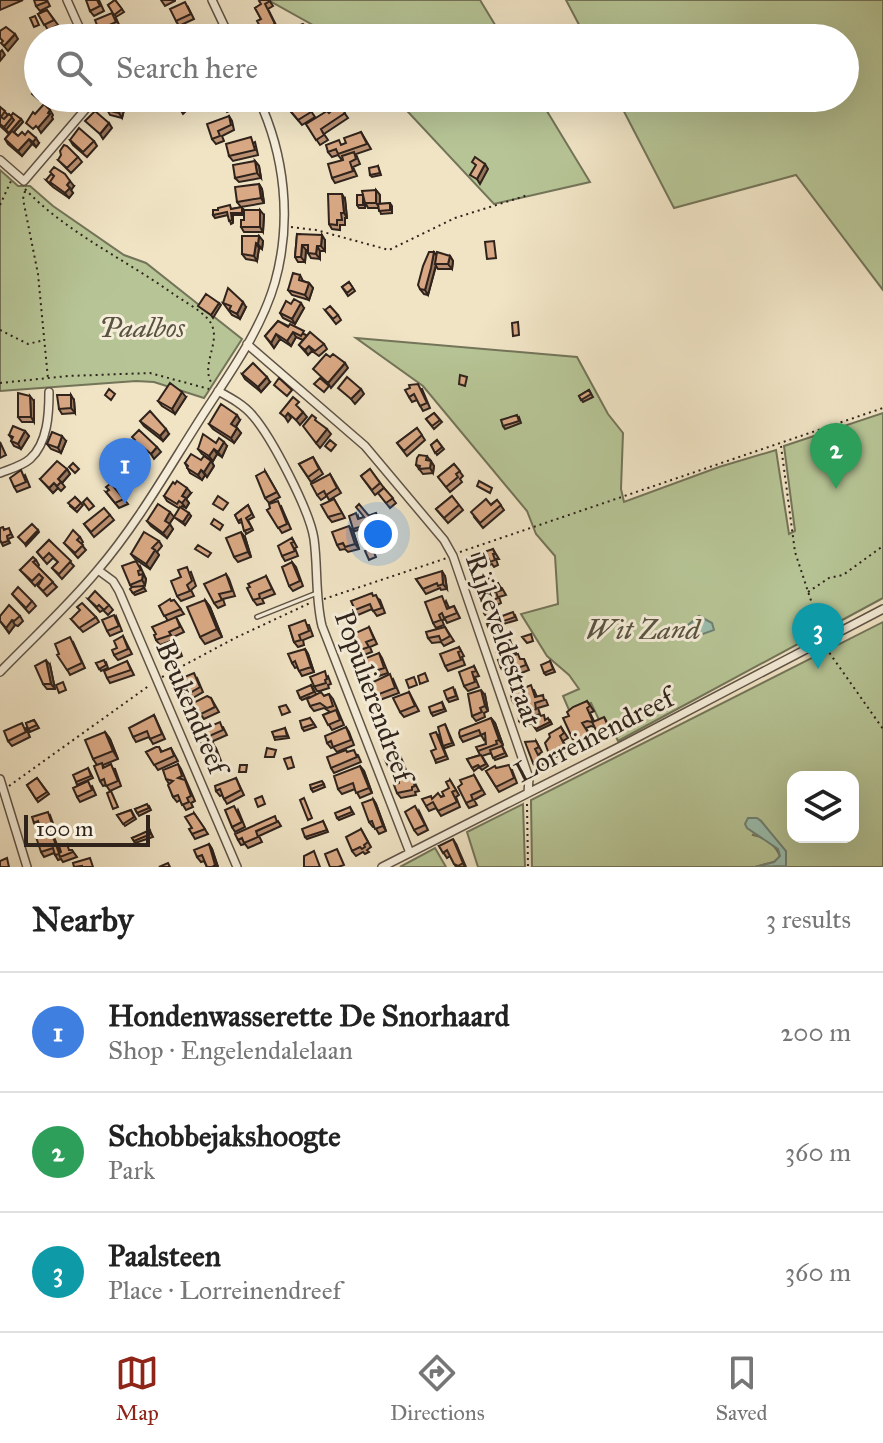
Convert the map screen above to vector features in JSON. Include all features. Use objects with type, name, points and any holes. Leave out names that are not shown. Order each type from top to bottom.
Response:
[{"type":"street","points":[[67,0],[78,24]]},
{"type":"street","points":[[212,0],[223,24]]},
{"type":"street","points":[[0,160],[24,181],[83,112]]},
{"type":"street","points":[[0,672],[98,570],[218,391],[265,312],[275,283],[285,209],[281,167],[264,112]]},
{"type":"street","name":"Rijkeveldestraat","points":[[247,344],[365,446],[453,556],[529,778],[528,793]]},
{"type":"street","name":"Populierendreef","points":[[218,391],[242,405],[254,417],[301,500],[314,538],[322,626],[410,853]]},
{"type":"street","points":[[0,473],[29,460],[37,449],[49,419],[49,392]]},
{"type":"street","name":"Beukendreef","points":[[98,570],[113,581],[119,591],[237,867]]},
{"type":"street","name":"Lorreinendreef","points":[[382,867],[883,609]]},
{"type":"street","points":[[0,779],[27,867]]},
{"type":"lane","points":[[257,617],[317,597]]},
{"type":"path","points":[[0,205],[12,171]]},
{"type":"path","points":[[48,379],[38,274],[23,199],[25,189],[95,243],[207,319],[214,337],[207,369],[210,382],[218,391]]},
{"type":"path","points":[[284,226],[316,230],[389,250],[455,218],[528,195]]},
{"type":"path","points":[[0,330],[28,344],[45,340]]},
{"type":"path","points":[[0,383],[150,373],[218,391]]},
{"type":"path","points":[[4,790],[157,681],[317,597],[453,556],[883,408]]},
{"type":"path","points":[[781,443],[791,530],[826,648],[883,729]]},
{"type":"path","points":[[807,592],[829,578],[843,575],[883,546]]},
{"type":"path","points":[[528,793],[528,867]]},
{"type":"green space","points":[[268,0],[480,0],[495,24],[311,24]]},
{"type":"green space","points":[[566,0],[883,0],[883,290],[796,175],[674,208],[624,112],[859,112],[859,24],[579,24]]},
{"type":"green space","points":[[408,112],[548,112],[590,182],[494,204]]},
{"type":"green space","name":"Paalbos","points":[[0,170],[18,186],[30,186],[53,206],[124,255],[146,263],[242,339],[204,398],[154,382],[136,381],[0,391]]},
{"type":"green space","name":"Wit Zand","points":[[356,338],[577,357],[608,414],[623,433],[621,489],[624,502],[776,450],[789,534],[795,531],[784,446],[883,413],[883,598],[618,741],[609,722],[601,724],[591,703],[569,710],[563,696],[579,689],[569,675],[547,656],[521,614],[558,604],[555,556],[536,534],[527,511],[423,386]]},
{"type":"green space","points":[[883,622],[883,867],[785,867],[785,852],[761,821],[753,835],[770,843],[780,857],[774,862],[755,867],[532,867],[531,800]]},
{"type":"green space","points":[[523,804],[525,867],[478,867],[467,832]]},
{"type":"green space","points":[[435,848],[446,867],[400,867]]},
{"type":"shaded area","points":[[699,616],[712,623],[714,630],[689,639],[682,630]]},
{"type":"shaded area","points":[[748,818],[761,821],[786,851],[786,866],[755,867],[774,862],[780,856],[778,849],[747,828]]},
{"type":"building","points":[[34,0],[46,0],[46,2],[36,6]]},
{"type":"building","points":[[86,0],[97,0],[100,6],[90,11]]},
{"type":"building","points":[[115,0],[122,9],[114,15],[108,5]]},
{"type":"building","points":[[259,1],[270,1],[265,4],[275,24],[259,24],[257,21],[261,19],[255,8],[261,4]]},
{"type":"building","points":[[185,2],[191,14],[176,21],[170,9]]},
{"type":"building","points":[[47,10],[54,20],[43,24],[38,14]]},
{"type":"building","points":[[112,13],[116,22],[97,24],[95,20]]},
{"type":"building","points":[[35,16],[39,24],[33,24],[30,18]]},
{"type":"building","points":[[6,27],[15,34],[4,46],[0,31]]},
{"type":"building","points":[[0,107],[5,111],[1,117],[4,119],[9,114],[12,117],[4,127],[0,124]]},
{"type":"building","points":[[33,112],[50,114],[38,128],[33,129],[26,123]]},
{"type":"building","points":[[96,112],[109,123],[100,134],[85,121]]},
{"type":"building","points":[[291,112],[311,112],[298,120]]},
{"type":"building","points":[[325,112],[345,113],[321,129],[324,135],[316,140],[306,124]]},
{"type":"building","points":[[13,113],[21,119],[9,133],[6,130],[14,120],[11,116]]},
{"type":"building","points":[[229,116],[231,125],[218,131],[220,136],[212,139],[207,124]]},
{"type":"building","points":[[79,128],[94,141],[83,152],[70,140]]},
{"type":"building","points":[[12,131],[18,136],[28,131],[36,138],[33,142],[29,139],[18,151],[5,139]]},
{"type":"building","points":[[361,132],[367,144],[338,154],[336,149],[328,152],[326,145],[339,140],[341,145],[346,143],[344,138]]},
{"type":"building","points":[[251,137],[255,150],[229,156],[226,144]]},
{"type":"building","points":[[64,145],[78,157],[67,168],[58,160]]},
{"type":"building","points":[[354,152],[356,159],[350,162],[353,171],[332,178],[328,164],[343,160],[342,156]]},
{"type":"building","points":[[475,157],[485,164],[477,179],[470,175],[476,165],[472,162]]},
{"type":"building","points":[[255,161],[257,173],[235,178],[233,165]]},
{"type":"building","points":[[378,166],[380,173],[370,175],[369,168]]},
{"type":"building","points":[[54,167],[70,181],[67,185],[70,188],[65,193],[50,182],[54,176],[50,172]]},
{"type":"building","points":[[259,184],[261,198],[237,202],[235,187]]},
{"type":"building","points":[[376,190],[376,203],[365,203],[362,191]]},
{"type":"building","points":[[328,194],[342,194],[344,213],[341,213],[342,220],[337,220],[337,225],[329,224]]},
{"type":"building","points":[[357,195],[363,195],[363,205],[357,205]]},
{"type":"building","points":[[390,203],[390,210],[379,211],[378,204]]},
{"type":"building","points":[[230,205],[231,209],[242,207],[242,213],[231,213],[232,220],[229,221],[227,212],[213,215],[213,210]]},
{"type":"building","points":[[244,210],[260,210],[260,227],[241,227]]},
{"type":"building","points":[[297,234],[322,235],[316,254],[308,253],[308,245],[302,245],[301,257],[295,257]]},
{"type":"building","points":[[242,236],[259,236],[254,256],[242,254]]},
{"type":"building","points":[[494,241],[496,258],[487,259],[485,242]]},
{"type":"building","points":[[429,252],[434,252],[425,290],[418,285]]},
{"type":"building","points":[[437,252],[450,256],[448,264],[435,264]]},
{"type":"building","points":[[293,273],[300,275],[299,280],[309,283],[305,295],[288,290]]},
{"type":"building","points":[[349,282],[353,288],[347,293],[342,287]]},
{"type":"building","points":[[228,288],[243,302],[237,314],[229,310],[231,306],[223,303]]},
{"type":"building","points":[[206,294],[219,303],[211,315],[198,306]]},
{"type":"building","points":[[294,299],[301,303],[292,319],[280,313],[286,301],[291,304]]},
{"type":"building","points":[[330,306],[338,315],[333,319],[325,310]]},
{"type":"building","points":[[278,321],[304,331],[301,336],[293,332],[287,341],[276,334],[271,343],[265,336]]},
{"type":"building","points":[[518,322],[519,335],[513,336],[512,323]]},
{"type":"building","points":[[310,332],[324,344],[315,351],[309,346],[305,350],[299,345]]},
{"type":"building","points":[[326,354],[330,357],[333,354],[345,363],[328,383],[313,369]]},
{"type":"building","points":[[253,363],[267,377],[258,387],[242,374]]},
{"type":"building","points":[[460,375],[467,377],[465,386],[459,384]]},
{"type":"building","points":[[347,377],[361,389],[351,399],[338,388]]},
{"type":"building","points":[[279,378],[292,390],[287,396],[274,385]]},
{"type":"building","points":[[320,378],[329,386],[324,392],[314,384]]},
{"type":"building","points":[[170,383],[182,392],[172,409],[158,401]]},
{"type":"building","points":[[418,384],[427,403],[420,406],[414,394],[409,397],[405,390],[410,388],[409,385]]},
{"type":"building","points":[[109,389],[115,394],[111,400],[105,395]]},
{"type":"building","points":[[589,390],[591,394],[581,400],[579,396]]},
{"type":"building","points":[[18,393],[30,396],[31,417],[18,417]]},
{"type":"building","points":[[57,395],[71,395],[71,408],[59,409]]},
{"type":"building","points":[[293,397],[303,412],[296,420],[288,413],[285,417],[280,413]]},
{"type":"building","points":[[221,404],[237,415],[231,424],[237,428],[231,438],[209,424]]},
{"type":"building","points":[[150,411],[166,429],[160,436],[140,421]]},
{"type":"building","points":[[434,413],[440,420],[432,426],[426,419]]},
{"type":"building","points":[[312,415],[327,429],[316,443],[303,426]]},
{"type":"building","points":[[517,415],[519,421],[503,426],[501,420]]},
{"type":"building","points":[[13,426],[25,431],[18,444],[11,441],[13,437],[9,435]]},
{"type":"building","points":[[417,428],[422,435],[404,451],[397,443]]},
{"type":"building","points":[[139,430],[157,447],[151,454],[143,447],[136,454],[129,447],[135,440],[132,437]]},
{"type":"building","points":[[52,432],[62,436],[58,448],[47,444]]},
{"type":"building","points":[[203,434],[216,443],[219,438],[224,442],[218,452],[214,449],[209,456],[198,449]]},
{"type":"building","points":[[330,440],[336,445],[331,451],[325,446]]},
{"type":"building","points":[[437,440],[442,447],[435,453],[431,445]]},
{"type":"building","points":[[191,454],[201,460],[204,456],[211,461],[204,472],[201,470],[198,475],[187,468],[185,463]]},
{"type":"building","points":[[419,455],[427,456],[426,460],[431,461],[430,468],[419,469],[420,466],[416,465]]},
{"type":"building","points":[[313,457],[319,469],[308,477],[299,464]]},
{"type":"building","points":[[130,459],[140,469],[133,475],[124,465]]},
{"type":"building","points":[[57,461],[67,469],[58,479],[61,482],[49,488],[40,479]]},
{"type":"building","points":[[73,463],[79,469],[75,473],[69,467]]},
{"type":"building","points":[[454,464],[460,471],[456,474],[458,477],[446,487],[438,477]]},
{"type":"building","points":[[104,466],[111,474],[108,477],[101,469]]},
{"type":"building","points":[[126,468],[136,479],[132,483],[122,472]]},
{"type":"building","points":[[370,469],[380,483],[372,490],[361,476]]},
{"type":"building","points":[[21,470],[26,482],[14,487],[10,478]]},
{"type":"building","points":[[120,470],[131,480],[124,487],[116,479],[115,474]]},
{"type":"building","points":[[265,471],[277,492],[265,498],[256,476]]},
{"type":"building","points":[[330,474],[337,488],[326,495],[324,491],[317,495],[311,484]]},
{"type":"building","points":[[177,481],[187,488],[182,496],[186,498],[177,504],[164,496]]},
{"type":"building","points":[[479,481],[492,488],[490,493],[477,486]]},
{"type":"building","points":[[110,484],[124,499],[115,503],[106,492]]},
{"type":"building","points":[[384,488],[393,498],[386,503],[378,493]]},
{"type":"building","points":[[218,496],[228,503],[223,510],[213,504]]},
{"type":"building","points":[[452,496],[459,505],[444,518],[436,509]]},
{"type":"building","points":[[75,497],[81,503],[75,509],[68,503]]},
{"type":"building","points":[[87,498],[94,506],[89,510],[83,502]]},
{"type":"building","points":[[334,499],[342,513],[328,517],[321,505]]},
{"type":"building","points":[[486,499],[491,505],[497,500],[501,505],[480,523],[471,512]]},
{"type":"building","points":[[278,501],[287,524],[278,528],[267,510],[269,504]]},
{"type":"building","points":[[158,504],[170,512],[165,521],[170,524],[163,533],[147,521]]},
{"type":"building","points":[[359,504],[369,516],[376,513],[379,521],[353,529],[349,516],[356,513],[358,519],[364,517],[356,507]]},
{"type":"building","points":[[248,505],[252,514],[246,518],[252,528],[244,531],[241,519],[238,521],[235,515]]},
{"type":"building","points":[[180,507],[189,513],[183,522],[174,517]]},
{"type":"building","points":[[104,508],[110,515],[91,532],[84,524]]},
{"type":"building","points":[[214,519],[223,525],[220,530],[211,524]]},
{"type":"building","points":[[32,524],[38,530],[25,544],[18,537]]},
{"type":"building","points":[[349,526],[355,544],[345,547],[343,543],[337,545],[332,532]]},
{"type":"building","points":[[0,528],[4,530],[9,528],[11,534],[7,536],[8,541],[2,543]]},
{"type":"building","points":[[73,530],[83,545],[75,553],[64,543]]},
{"type":"building","points":[[144,532],[159,541],[152,548],[155,550],[146,564],[131,554]]},
{"type":"building","points":[[241,532],[248,552],[234,557],[226,538]]},
{"type":"building","points":[[292,538],[295,551],[282,556],[278,546]]},
{"type":"building","points":[[49,540],[71,561],[59,574],[52,568],[58,562],[49,553],[43,559],[37,552]]},
{"type":"building","points":[[198,545],[211,553],[208,557],[195,549]]},
{"type":"building","points":[[372,548],[376,557],[369,560],[365,551]]},
{"type":"building","points":[[493,549],[495,560],[474,564],[472,556]]},
{"type":"building","points":[[33,557],[36,560],[33,562],[53,582],[43,591],[38,586],[43,578],[39,574],[32,581],[20,570]]},
{"type":"building","points":[[136,561],[141,570],[138,571],[139,575],[143,574],[142,580],[130,585],[122,566]]},
{"type":"building","points":[[292,562],[300,581],[289,586],[282,567]]},
{"type":"building","points":[[187,567],[192,581],[187,585],[190,591],[177,596],[171,581],[181,577],[178,570]]},
{"type":"building","points":[[442,571],[443,584],[438,586],[437,583],[423,589],[416,579]]},
{"type":"building","points":[[226,574],[232,591],[219,594],[222,600],[214,603],[204,584]]},
{"type":"building","points":[[488,575],[491,585],[498,583],[502,590],[496,592],[498,598],[491,601],[494,609],[484,613],[479,598],[495,592],[494,589],[491,586],[475,591],[471,580]]},
{"type":"building","points":[[266,576],[272,589],[253,600],[248,584]]},
{"type":"building","points":[[143,586],[133,593],[130,589],[132,587]]},
{"type":"building","points":[[18,587],[32,601],[26,608],[12,594]]},
{"type":"building","points":[[95,591],[109,605],[104,610],[88,599]]},
{"type":"building","points":[[372,593],[382,608],[373,611],[370,604],[355,610],[351,601]]},
{"type":"building","points":[[442,596],[447,609],[454,606],[457,613],[444,618],[442,613],[439,615],[441,620],[433,623],[425,602]]},
{"type":"building","points":[[170,599],[181,609],[164,616],[159,606]]},
{"type":"building","points":[[205,600],[217,629],[200,637],[187,607]]},
{"type":"building","points":[[82,603],[96,617],[79,628],[71,619]]},
{"type":"building","points":[[9,605],[20,616],[6,628],[0,616]]},
{"type":"building","points":[[513,612],[515,617],[498,623],[497,618]]},
{"type":"building","points":[[114,615],[119,626],[107,631],[102,620]]},
{"type":"building","points":[[176,617],[180,627],[169,632],[171,635],[156,640],[152,627]]},
{"type":"building","points":[[305,620],[309,631],[299,635],[301,640],[294,642],[289,626]]},
{"type":"building","points":[[496,621],[501,633],[492,636],[487,624]]},
{"type":"building","points":[[369,627],[374,639],[366,642],[369,647],[357,651],[351,635]]},
{"type":"building","points":[[445,627],[450,636],[441,641],[439,636],[428,638],[426,632]]},
{"type":"building","points":[[531,634],[533,641],[527,643],[522,637]]},
{"type":"building","points":[[123,636],[128,649],[114,655],[112,650],[117,648],[114,641]]},
{"type":"building","points":[[70,637],[82,663],[67,670],[57,655],[55,644]]},
{"type":"building","points":[[510,640],[513,648],[497,653],[495,645]]},
{"type":"building","points":[[175,643],[179,651],[164,658],[160,650]]},
{"type":"building","points":[[459,647],[461,660],[445,666],[440,654]]},
{"type":"building","points":[[305,649],[311,667],[299,671],[288,654]]},
{"type":"building","points":[[379,653],[384,668],[359,672],[356,666]]},
{"type":"building","points":[[518,654],[526,665],[515,669],[513,662],[501,668],[498,660]]},
{"type":"building","points":[[46,660],[51,684],[43,684],[35,666]]},
{"type":"building","points":[[104,660],[106,665],[99,669],[96,663]]},
{"type":"building","points":[[127,661],[131,670],[107,678],[104,671]]},
{"type":"building","points":[[550,661],[553,669],[544,673],[541,665]]},
{"type":"building","points":[[474,666],[475,682],[464,686],[459,672]]},
{"type":"building","points":[[325,671],[326,683],[314,686],[310,677]]},
{"type":"building","points":[[194,673],[200,687],[188,694],[185,687],[180,689],[177,680]]},
{"type":"building","points":[[425,673],[428,681],[420,684],[418,676]]},
{"type":"building","points":[[390,674],[395,688],[374,696],[369,684]]},
{"type":"building","points":[[414,677],[417,685],[409,688],[406,680]]},
{"type":"building","points":[[63,682],[66,690],[59,693],[56,685]]},
{"type":"building","points":[[311,685],[314,692],[300,698],[297,691]]},
{"type":"building","points":[[531,685],[535,697],[543,695],[544,700],[535,703],[536,709],[531,711],[533,717],[519,721],[518,711],[527,704],[522,697],[512,700],[510,690],[522,687],[523,691]]},
{"type":"building","points":[[453,687],[456,696],[447,699],[444,691]]},
{"type":"building","points":[[481,690],[485,706],[480,708],[482,712],[472,716],[468,694]]},
{"type":"building","points":[[321,692],[324,696],[329,694],[333,706],[327,708],[320,703],[310,706],[307,699]]},
{"type":"building","points":[[409,692],[415,706],[400,712],[393,698]]},
{"type":"building","points":[[207,696],[215,707],[201,714],[193,703]]},
{"type":"building","points":[[587,701],[593,722],[604,717],[609,728],[599,736],[592,722],[582,723],[589,734],[574,742],[563,718],[569,716],[567,712],[573,707]]},
{"type":"building","points":[[442,702],[444,709],[431,713],[429,707]]},
{"type":"building","points":[[286,705],[290,712],[282,715],[279,707]]},
{"type":"building","points":[[379,706],[381,714],[372,718],[369,710]]},
{"type":"building","points":[[336,710],[340,720],[328,725],[323,715]]},
{"type":"building","points":[[154,715],[162,734],[150,739],[147,731],[133,737],[129,728]]},
{"type":"building","points":[[544,715],[545,720],[548,718],[550,722],[536,729],[533,725],[538,722],[537,717]]},
{"type":"building","points":[[310,718],[314,724],[302,728],[300,721]]},
{"type":"building","points":[[491,718],[499,740],[497,744],[478,751],[476,747],[486,744],[485,733],[481,735],[479,730],[460,737],[460,730]]},
{"type":"building","points":[[34,720],[37,725],[28,729],[26,723]]},
{"type":"building","points":[[220,722],[223,730],[207,737],[213,743],[220,761],[211,764],[194,729],[203,726],[204,729]]},
{"type":"building","points":[[22,723],[26,732],[8,741],[4,731]]},
{"type":"building","points":[[445,724],[452,743],[443,746],[438,727]]},
{"type":"building","points":[[346,727],[351,740],[333,747],[331,741],[327,743],[325,736]]},
{"type":"building","points":[[561,727],[564,733],[560,736],[565,746],[549,754],[545,743],[549,734]]},
{"type":"building","points":[[285,728],[287,736],[274,737],[272,732]]},
{"type":"building","points":[[105,732],[113,751],[93,759],[85,740]]},
{"type":"building","points":[[436,732],[446,756],[435,760],[431,751],[436,749],[430,734]]},
{"type":"building","points":[[536,741],[539,747],[535,749],[540,759],[533,763],[525,742]]},
{"type":"building","points":[[502,746],[505,753],[493,758],[490,750]]},
{"type":"building","points":[[156,747],[161,752],[171,748],[174,756],[154,765],[146,752]]},
{"type":"building","points":[[267,748],[276,750],[274,757],[265,757]]},
{"type":"building","points":[[354,750],[357,757],[331,768],[327,757]]},
{"type":"building","points":[[396,750],[402,765],[390,770],[385,760],[389,759],[387,753]]},
{"type":"building","points":[[481,755],[486,764],[472,768],[467,759]]},
{"type":"building","points":[[291,757],[294,767],[288,769],[284,759]]},
{"type":"building","points":[[102,763],[103,768],[111,764],[118,781],[106,786],[104,779],[100,781],[94,766]]},
{"type":"building","points":[[178,764],[182,776],[178,778],[185,780],[191,796],[187,798],[189,802],[182,805],[178,795],[173,797],[168,785],[173,781],[166,779],[163,770]]},
{"type":"building","points":[[240,765],[247,765],[246,772],[239,772]]},
{"type":"building","points":[[509,765],[514,778],[496,787],[486,771],[495,766]]},
{"type":"building","points":[[360,766],[369,788],[356,793],[353,783],[338,789],[334,776]]},
{"type":"building","points":[[88,768],[91,776],[76,782],[73,775]]},
{"type":"building","points":[[409,772],[415,786],[412,790],[397,793],[394,785]]},
{"type":"building","points":[[474,775],[482,790],[471,795],[473,800],[466,803],[458,787],[462,784],[460,780]]},
{"type":"building","points":[[37,778],[47,792],[36,799],[27,785]]},
{"type":"building","points":[[236,778],[241,790],[224,799],[220,789],[216,791],[215,786]]},
{"type":"building","points":[[450,780],[456,790],[452,792],[457,802],[438,811],[433,802],[426,806],[422,799],[431,796],[432,799],[438,793],[444,796],[442,792],[449,788],[446,782]]},
{"type":"building","points":[[88,781],[92,790],[77,797],[73,788]]},
{"type":"building","points":[[322,781],[324,784],[311,789],[310,785]]},
{"type":"building","points":[[111,791],[118,807],[113,809],[107,793]]},
{"type":"building","points":[[262,796],[265,804],[258,807],[255,799]]},
{"type":"building","points":[[304,798],[312,818],[308,820],[300,800]]},
{"type":"building","points":[[373,799],[383,826],[375,829],[362,803]]},
{"type":"building","points":[[147,804],[149,808],[137,813],[135,809]]},
{"type":"building","points":[[234,806],[242,822],[232,827],[225,810]]},
{"type":"building","points":[[415,806],[425,825],[414,830],[405,812]]},
{"type":"building","points":[[350,807],[352,812],[337,818],[335,813]]},
{"type":"building","points":[[131,810],[134,817],[123,824],[117,815]]},
{"type":"building","points":[[48,812],[52,824],[40,827],[38,821],[34,823],[32,817]]},
{"type":"building","points":[[194,813],[205,829],[192,834],[185,817]]},
{"type":"building","points":[[275,816],[277,822],[256,831],[258,837],[244,843],[242,838],[238,840],[235,834]]},
{"type":"building","points":[[323,821],[327,830],[305,837],[302,829]]},
{"type":"building","points":[[361,829],[368,842],[362,849],[352,851],[346,837]]},
{"type":"building","points":[[150,830],[151,834],[134,841],[132,838]]},
{"type":"building","points":[[51,832],[59,853],[59,846],[67,844],[73,852],[60,857],[59,854],[55,855],[53,848],[41,852],[36,837]]},
{"type":"building","points":[[453,839],[463,863],[458,866],[447,850],[443,853],[439,846]]},
{"type":"building","points":[[209,844],[215,865],[212,867],[207,867],[202,855],[197,857],[194,850]]},
{"type":"building","points":[[337,849],[344,865],[330,867],[325,854]]},
{"type":"building","points":[[314,851],[320,867],[304,867],[304,856]]},
{"type":"building","points":[[7,858],[9,867],[0,867],[0,861]]},
{"type":"building","points":[[90,858],[93,867],[74,867],[73,863]]},
{"type":"place","name":"Schobbejakshoogte","points":[[836,489]]},
{"type":"place","name":"Hondenwasserette De Snorhaard","points":[[125,504]]},
{"type":"place","name":"Paalsteen","points":[[818,669]]}]
